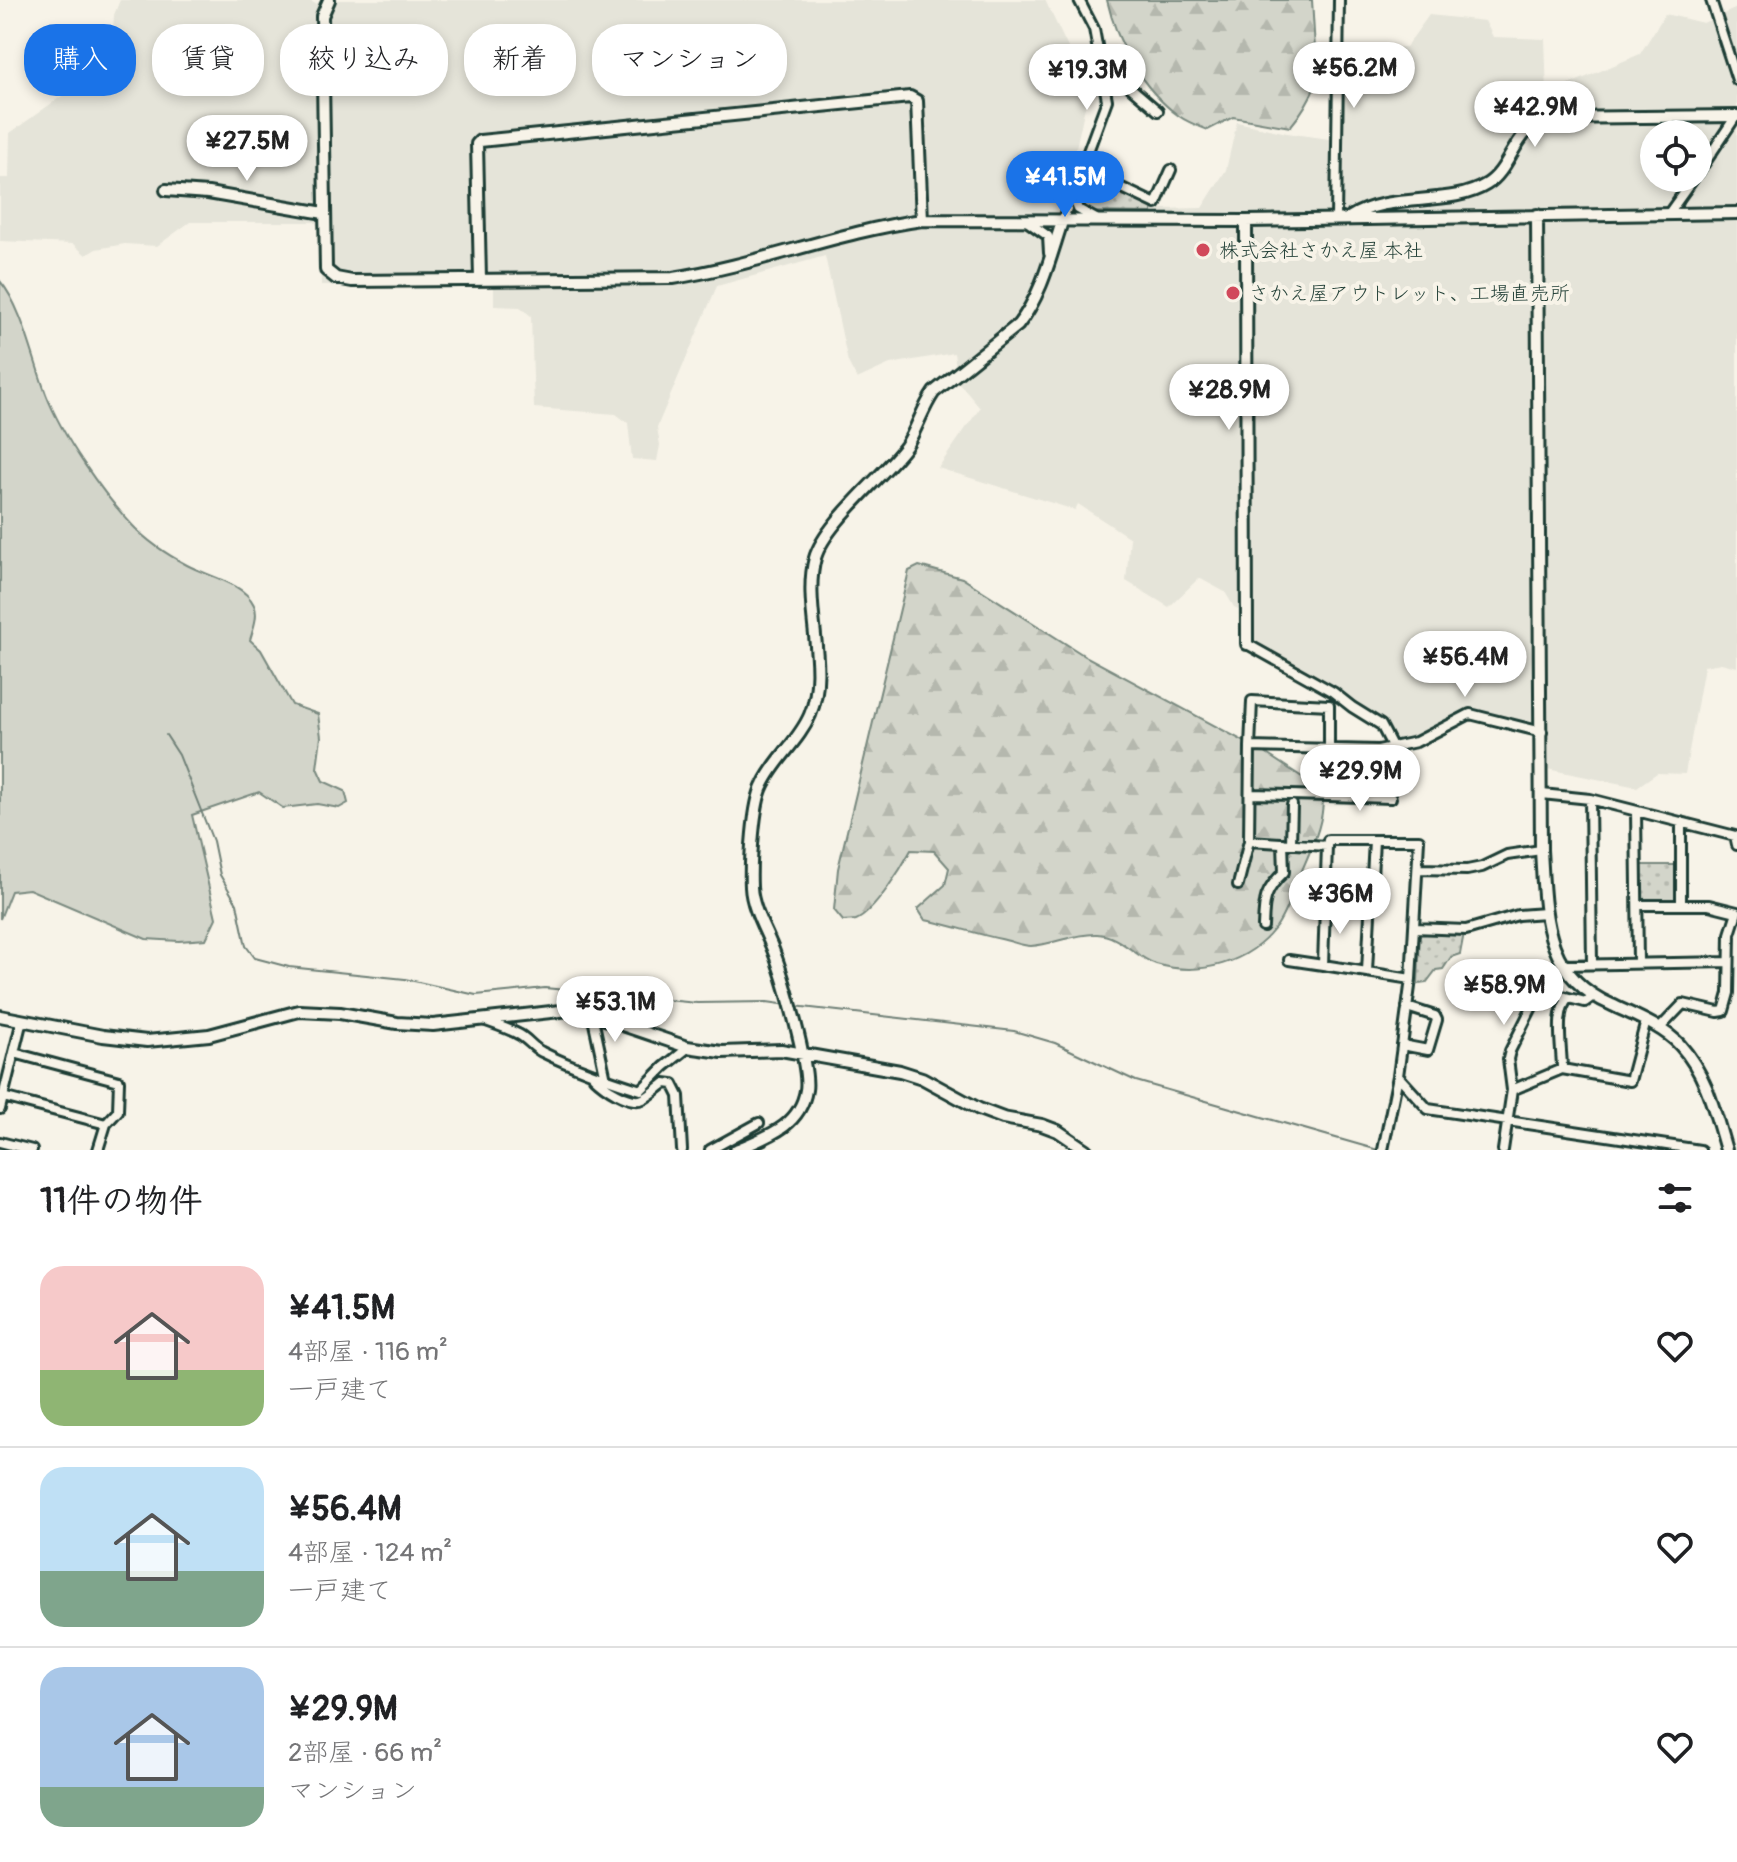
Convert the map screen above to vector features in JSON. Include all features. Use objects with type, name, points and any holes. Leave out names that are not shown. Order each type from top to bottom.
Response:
[{"type":"street","points":[[329,0],[322,16],[326,270],[336,278],[352,281],[673,278],[707,273],[881,226],[922,220],[1246,221],[1737,213]]},
{"type":"street","points":[[736,1150],[781,1129],[795,1116],[806,1088],[802,1053],[776,957],[751,889],[756,809],[762,786],[794,742],[810,715],[815,698],[815,557],[842,517],[907,445],[934,392],[1018,325],[1033,302],[1107,100],[1094,29],[1079,0]]},
{"type":"street","points":[[1339,0],[1342,220]]},
{"type":"street","points":[[1711,0],[1737,80]]},
{"type":"street","points":[[1103,72],[1115,74],[1158,111]]},
{"type":"street","points":[[480,279],[477,144],[480,141],[910,97],[917,101],[922,220]]},
{"type":"street","points":[[1342,220],[1367,208],[1469,192],[1489,183],[1530,127],[1549,118],[1737,116]]},
{"type":"street","points":[[1712,153],[1737,116]]},
{"type":"street","points":[[1082,169],[1156,204],[1171,170]]},
{"type":"street","points":[[166,190],[208,193],[324,213]]},
{"type":"street","points":[[1073,192],[1078,209],[1097,219]]},
{"type":"street","points":[[1669,213],[1684,192]]},
{"type":"street","points":[[1537,215],[1541,850],[1545,913],[1561,965],[1592,997],[1659,1029],[1677,1042],[1691,1058],[1706,1085],[1726,1150]]},
{"type":"street","points":[[1019,219],[1034,225],[1048,236],[1048,262]]},
{"type":"street","points":[[1246,221],[1247,644],[1333,692],[1381,725],[1392,746]]},
{"type":"street","points":[[1238,885],[1249,841],[1252,701],[1329,705],[1329,796]]},
{"type":"street","points":[[1250,747],[1378,750],[1416,742],[1470,714],[1542,732]]},
{"type":"street","points":[[1251,794],[1391,798]]},
{"type":"street","points":[[1542,794],[1590,799],[1735,836],[1737,845]]},
{"type":"street","points":[[1590,799],[1592,964]]},
{"type":"street","points":[[1263,927],[1264,898],[1270,885],[1284,872],[1292,805]]},
{"type":"street","points":[[1636,811],[1638,962]]},
{"type":"street","points":[[1681,822],[1681,904]]},
{"type":"street","points":[[1323,965],[1328,840],[1419,840],[1411,979],[1398,1076],[1383,1150]]},
{"type":"street","points":[[1367,971],[1374,840]]},
{"type":"street","points":[[1249,841],[1327,846]]},
{"type":"street","points":[[1418,869],[1467,870],[1482,867],[1507,855],[1541,850]]},
{"type":"street","points":[[1638,905],[1709,905],[1737,912],[1730,934],[1728,1003],[1724,1011],[1683,1004],[1659,1029]]},
{"type":"street","points":[[1414,928],[1466,930],[1518,915],[1545,913]]},
{"type":"street","points":[[1289,960],[1411,979]]},
{"type":"street","points":[[1561,965],[1729,962]]},
{"type":"street","points":[[1503,1150],[1512,1090],[1508,1059],[1535,1001],[1549,995],[1585,1002],[1592,997]]},
{"type":"street","points":[[1562,1069],[1559,1025],[1563,1003],[1569,998]]},
{"type":"street","points":[[1402,1045],[1428,1050],[1437,1020],[1435,1016],[1407,1007]]},
{"type":"street","points":[[0,1016],[103,1036],[147,1041],[209,1035],[299,1011],[433,1025],[558,1010],[592,1014],[689,1047],[722,1052],[781,1050],[900,1071],[922,1078],[979,1109],[1058,1131],[1086,1150]]},
{"type":"street","points":[[592,1014],[606,1079]]},
{"type":"street","points":[[0,1109],[22,1020]]},
{"type":"street","points":[[481,1020],[520,1034],[538,1050],[606,1079],[641,1090],[689,1047]]},
{"type":"street","points":[[1512,1090],[1562,1069],[1630,1081],[1646,1021]]},
{"type":"street","points":[[14,1053],[119,1081],[118,1111],[106,1124],[98,1150]]},
{"type":"street","points":[[588,1071],[598,1081],[637,1100],[642,1100],[665,1083],[673,1084],[679,1096],[682,1150]]},
{"type":"street","points":[[1398,1076],[1428,1109],[1700,1150]]},
{"type":"street","points":[[3,1097],[106,1124]]},
{"type":"street","points":[[710,1150],[759,1123]]},
{"type":"street","points":[[0,1142],[32,1150]]},
{"type":"shaded area","points":[[120,0],[308,0],[316,4],[321,0],[1045,0],[1072,56],[1059,59],[1064,81],[1087,98],[1072,166],[1161,209],[1202,208],[1226,170],[1237,122],[1343,141],[1344,49],[1406,47],[1429,15],[1485,21],[1493,37],[1545,39],[1547,94],[1640,54],[1665,14],[1703,23],[1737,8],[1737,667],[1721,663],[1704,666],[1685,774],[1657,773],[1637,787],[1547,769],[1547,725],[1470,709],[1414,739],[1393,742],[1385,726],[1250,644],[1250,615],[1234,607],[1225,592],[1199,578],[1169,607],[1126,581],[1130,538],[1078,504],[1075,510],[938,468],[980,408],[958,382],[954,353],[890,364],[857,379],[848,362],[825,256],[717,286],[657,427],[660,445],[657,461],[632,459],[628,423],[616,414],[534,408],[531,316],[520,307],[494,306],[494,285],[321,285],[319,229],[315,222],[190,222],[157,246],[125,244],[96,249],[86,255],[73,244],[0,241],[0,178],[9,178],[10,133],[62,96],[136,96],[136,24],[113,24]]},
{"type":"green space","points":[[1107,0],[1312,0],[1317,82],[1290,127],[1233,117],[1208,130],[1179,116],[1143,79],[1124,49]]},
{"type":"green space","points":[[1086,174],[1152,205],[1152,213],[1088,212],[1078,201]]},
{"type":"green space","points":[[0,281],[15,305],[53,410],[96,481],[133,526],[158,548],[234,586],[249,597],[256,613],[250,640],[261,650],[292,705],[318,714],[321,737],[317,768],[323,781],[345,791],[348,803],[339,808],[317,804],[283,808],[259,792],[192,815],[216,918],[206,939],[146,939],[29,889],[11,891],[0,919]]},
{"type":"green space","points":[[919,566],[962,578],[1085,656],[1262,751],[1322,790],[1322,812],[1312,846],[1283,916],[1265,939],[1238,958],[1190,969],[1156,964],[1105,935],[1080,935],[1028,946],[925,920],[918,909],[945,885],[949,868],[934,851],[911,850],[871,908],[856,920],[843,921],[834,910],[838,869],[909,571]]},
{"type":"green space","points":[[1639,865],[1679,865],[1679,902],[1640,903]]},
{"type":"green space","points":[[1420,931],[1464,933],[1460,954],[1451,957],[1443,969],[1436,970],[1426,983],[1418,984]]},
{"type":"waterway","points":[[166,735],[179,755],[213,841],[220,875],[237,904],[246,946],[255,958],[289,967],[405,979],[476,995],[545,988],[697,1003],[767,1002],[788,1005]]},
{"type":"waterway","points":[[794,1006],[1014,1031],[1055,1043],[1136,1081],[1378,1150]]},
{"type":"place","name":"株式会社さかえ屋 本社","points":[[1203,250]]},
{"type":"place","name":"さかえ屋アウトレット、工場直売所","points":[[1233,293]]}]
